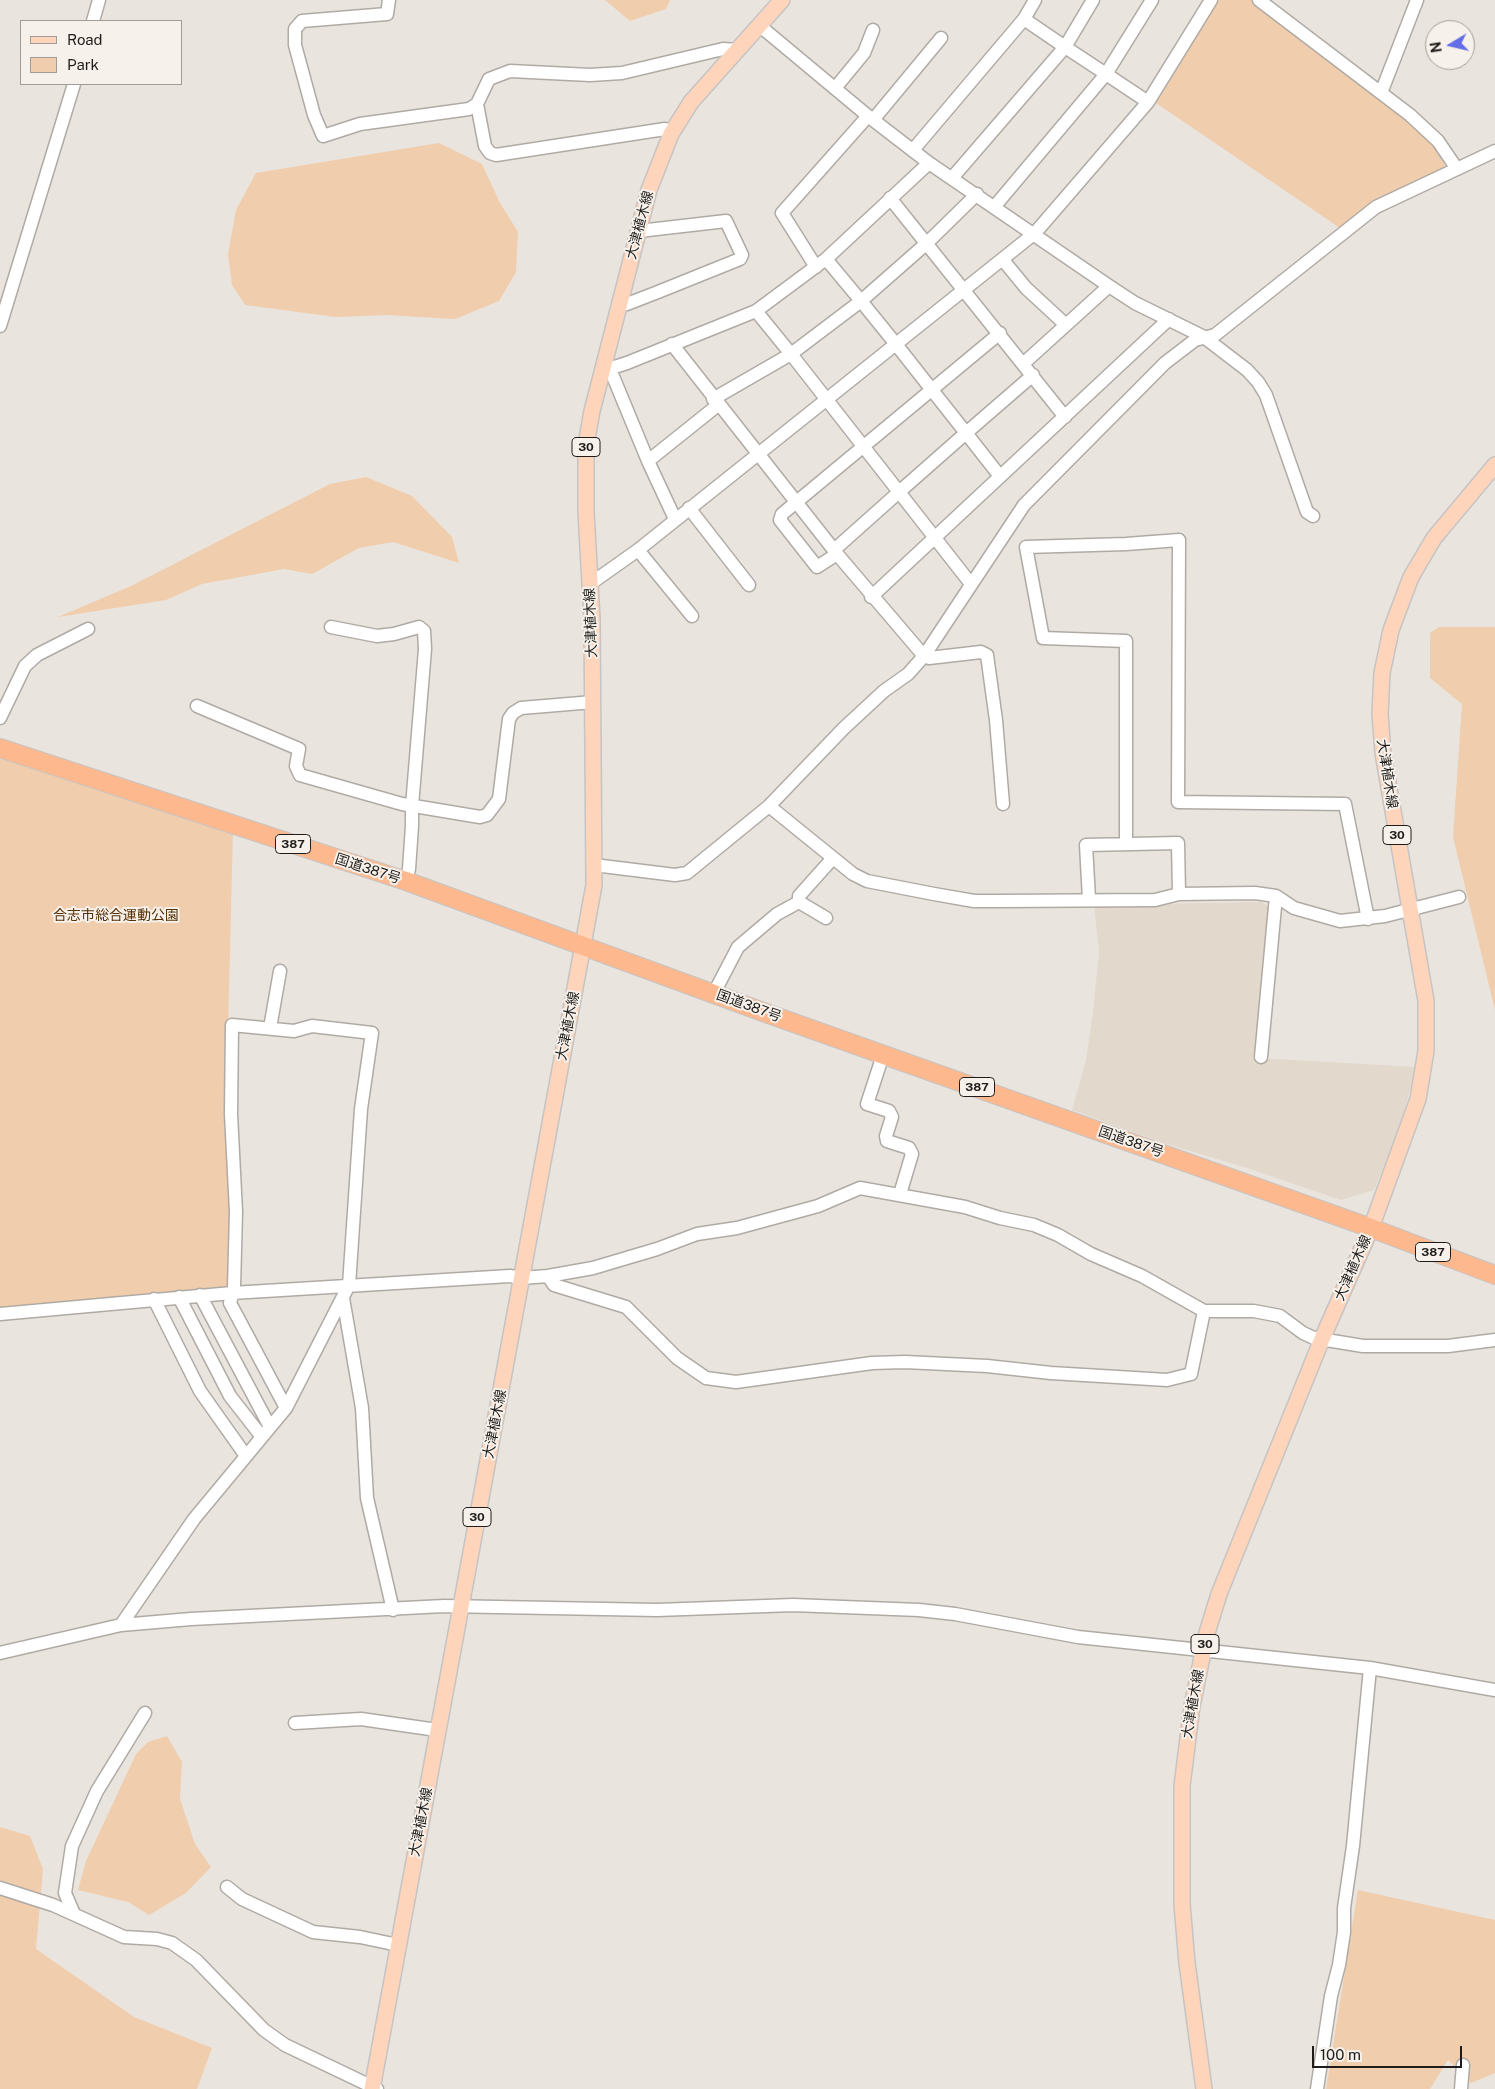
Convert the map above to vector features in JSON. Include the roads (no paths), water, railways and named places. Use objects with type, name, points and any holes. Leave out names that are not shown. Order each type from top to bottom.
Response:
[{"type":"highway","name":"国道387号","points":[[0,748],[406,881],[883,1055],[1371,1228],[1495,1275]]},
{"type":"main road","name":"大津植木線","points":[[374,2088],[437,1730],[594,885],[593,702],[586,512],[586,445],[606,370],[619,304],[659,161],[673,131],[691,102],[782,0]]},
{"type":"main road","name":"大津植木線","points":[[1204,2089],[1187,1963],[1181,1858],[1182,1786],[1186,1744],[1204,1649],[1219,1594],[1322,1339],[1371,1228],[1413,1116],[1424,1068],[1427,1032],[1426,1001],[1380,734],[1380,695],[1386,653],[1402,596],[1422,556],[1445,524],[1495,465]]},
{"type":"street","points":[[93,20],[99,0]]},
{"type":"street","points":[[389,0],[387,14],[302,21],[295,29],[295,45],[314,116],[323,136],[360,124],[469,109],[477,104],[489,79],[510,71],[590,75],[622,73],[722,49],[738,50]]},
{"type":"street","points":[[913,150],[1024,19],[1035,0]]},
{"type":"street","points":[[952,178],[1064,47],[1093,0]]},
{"type":"street","points":[[995,206],[1106,74],[1152,0]]},
{"type":"street","points":[[590,584],[638,550],[1035,233],[1148,102],[1211,0]]},
{"type":"street","points":[[1259,0],[1410,115],[1438,141],[1457,169]]},
{"type":"street","points":[[1381,93],[1417,0]]},
{"type":"street","points":[[1024,19],[1148,102]]},
{"type":"street","points":[[760,26],[836,87],[871,118],[929,163],[1035,233],[1109,286],[1136,303],[1204,337],[1258,382],[1266,395],[1307,512],[1313,516]]},
{"type":"street","points":[[836,87],[864,53],[874,30]]},
{"type":"street","points":[[941,38],[871,118],[782,213],[821,263],[861,301],[999,475]]},
{"type":"street","points":[[0,326],[74,85]]},
{"type":"street","points":[[477,104],[485,146],[490,153],[496,155],[665,129],[673,131]]},
{"type":"street","points":[[594,865],[681,875],[769,806],[844,728],[884,691],[908,674],[924,656],[1024,505],[1165,363],[1195,340],[1215,335],[1376,207],[1495,151]]},
{"type":"street","points":[[675,520],[606,370],[756,311],[821,263],[929,163]]},
{"type":"street","points":[[648,461],[715,402],[791,354],[861,301],[927,243],[977,194]]},
{"type":"street","points":[[890,198],[1024,363],[1065,417]]},
{"type":"street","points":[[619,304],[658,292],[740,259],[742,255],[726,221],[639,231]]},
{"type":"street","points":[[1002,260],[1026,288],[1066,325]]},
{"type":"street","points":[[1024,363],[1109,286]]},
{"type":"street","points":[[756,311],[971,584]]},
{"type":"street","points":[[871,596],[1169,319]]},
{"type":"street","points":[[1000,333],[782,514],[780,520],[817,567],[899,492],[1033,375]]},
{"type":"street","points":[[672,344],[715,402],[835,552],[924,656],[929,658],[982,652],[987,655],[996,720],[1003,804]]},
{"type":"street","points":[[689,508],[749,585]]},
{"type":"street","points":[[1126,843],[1126,641],[1042,638],[1026,547],[1126,544],[1179,540],[1178,802],[1345,804],[1368,919]]},
{"type":"street","points":[[638,550],[692,616]]},
{"type":"street","points":[[331,627],[377,636],[419,628],[424,631],[423,678],[412,806],[409,868],[406,881]]},
{"type":"street","points":[[0,718],[25,666],[37,655],[88,629]]},
{"type":"street","points":[[197,706],[278,742],[299,749],[296,766],[300,775],[412,806],[473,817],[487,815],[499,799],[509,720],[513,713],[521,708],[593,702]]},
{"type":"street","points":[[769,806],[853,874],[867,881],[974,901],[1155,900],[1179,894],[1255,893],[1276,896],[1294,908],[1340,921],[1368,919],[1458,897]]},
{"type":"street","points":[[1089,899],[1086,845],[1178,843],[1179,894]]},
{"type":"street","points":[[798,902],[798,896],[834,858]]},
{"type":"street","points":[[1261,1057],[1276,896]]},
{"type":"street","points":[[798,902],[826,918]]},
{"type":"street","points":[[714,993],[738,947],[777,914],[798,902]]},
{"type":"street","points":[[274,1028],[283,972]]},
{"type":"street","points":[[122,1626],[194,1519],[286,1408],[350,1285],[361,1109],[372,1033],[312,1026],[294,1031],[232,1025],[231,1114],[236,1212],[230,1304],[286,1408]]},
{"type":"street","points":[[883,1055],[867,1104],[888,1111],[892,1117],[886,1136],[887,1141],[909,1148],[912,1154],[900,1194]]},
{"type":"street","points":[[0,1314],[232,1293],[510,1276],[521,1278],[548,1276],[593,1268],[657,1250],[697,1234],[738,1228],[818,1206],[860,1188],[965,1207],[1000,1218],[1034,1225],[1058,1235],[1091,1254],[1142,1276],[1204,1311],[1254,1311],[1280,1316],[1302,1333],[1322,1339],[1363,1346],[1448,1346],[1495,1340]]},
{"type":"street","points":[[548,1276],[554,1284],[626,1307],[677,1358],[706,1378],[736,1382],[872,1363],[905,1362],[987,1366],[1051,1373],[1167,1380],[1191,1374],[1204,1311]]},
{"type":"street","points":[[200,1296],[266,1432]]},
{"type":"street","points":[[179,1297],[230,1396],[266,1432]]},
{"type":"street","points":[[343,1298],[362,1408],[366,1447],[364,1467],[367,1498],[393,1610]]},
{"type":"street","points":[[154,1299],[200,1390],[246,1456]]},
{"type":"street","points":[[0,1652],[122,1626],[191,1619],[460,1606],[657,1610],[793,1605],[919,1610],[955,1614],[1078,1637],[1370,1668],[1495,1690]]},
{"type":"street","points":[[1317,2089],[1331,1996],[1339,1965],[1344,1932],[1344,1908],[1353,1846],[1370,1668]]},
{"type":"street","points":[[74,1914],[64,1894],[72,1846],[97,1791],[145,1713]]},
{"type":"street","points":[[295,1723],[361,1719],[437,1730]]},
{"type":"street","points":[[227,1887],[242,1899],[313,1932],[360,1937],[398,1945]]},
{"type":"street","points":[[0,1888],[74,1914],[124,1937],[172,1943],[196,1960],[264,2030],[285,2045],[374,2088]]},
{"type":"street","points":[[1461,2089],[1463,2065]]},
{"type":"park label","name":"合志市総合運動公園","points":[[116,916]]}]
